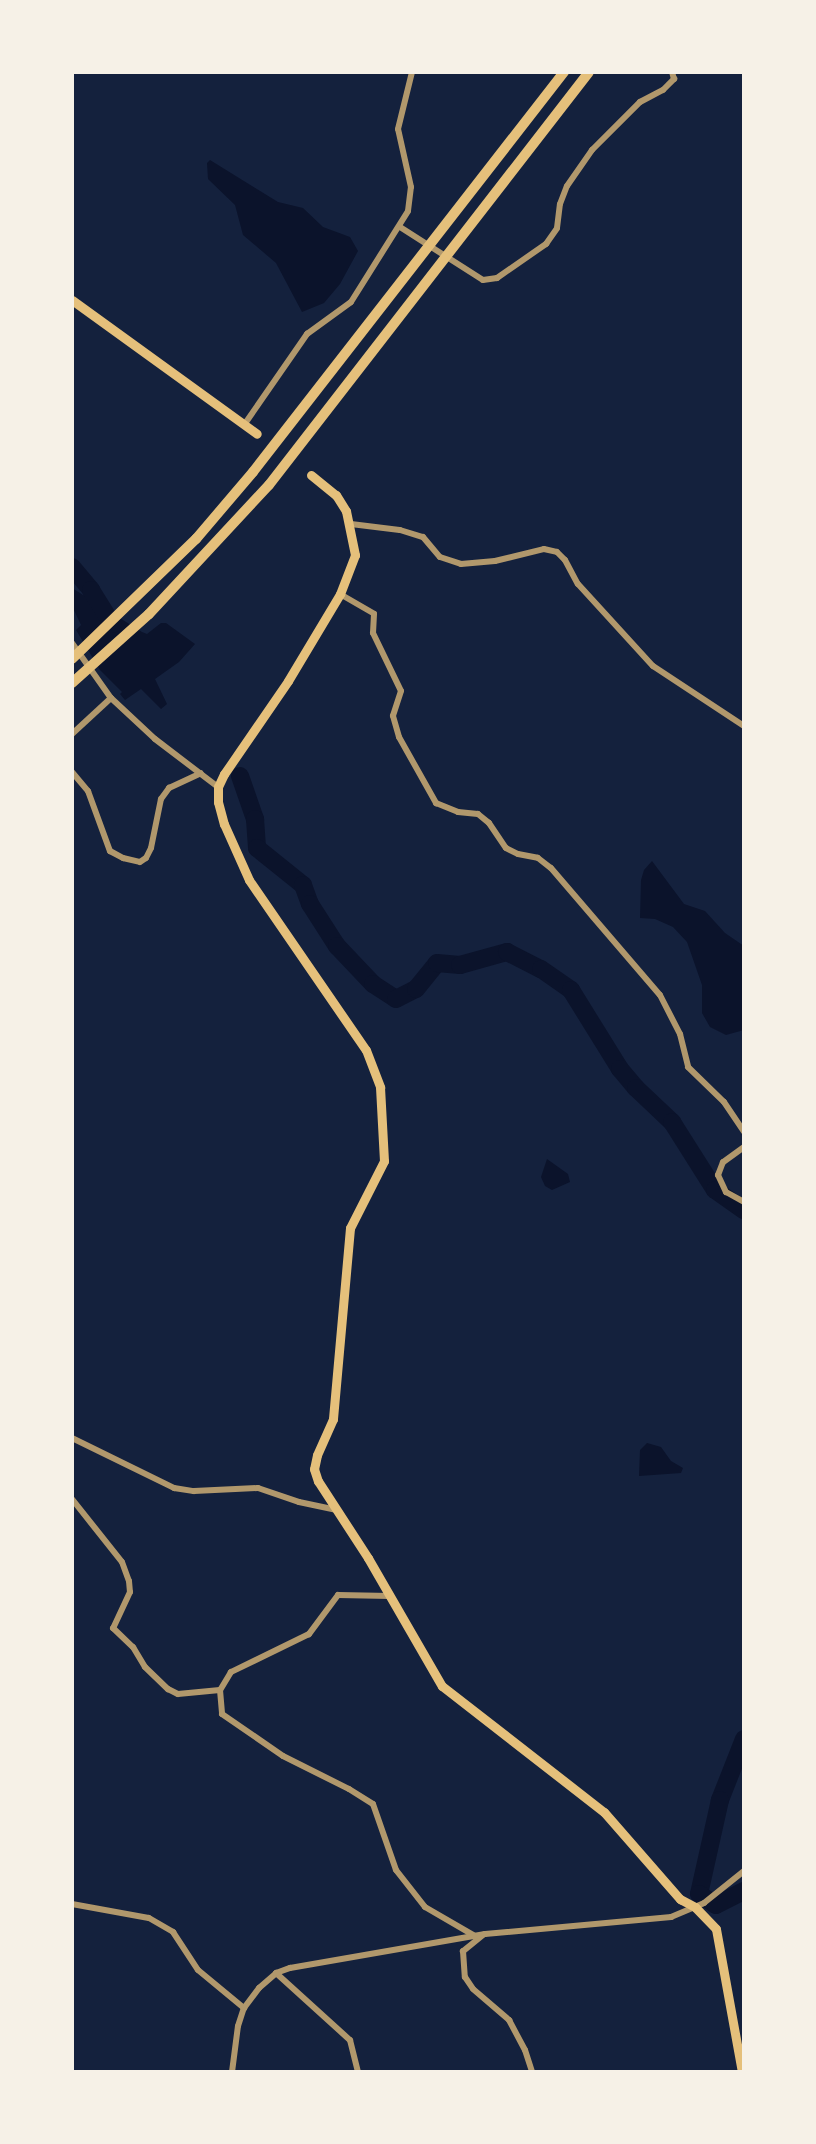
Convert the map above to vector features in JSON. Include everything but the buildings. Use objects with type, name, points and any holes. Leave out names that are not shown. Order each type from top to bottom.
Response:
[{"type":"highway","points":[[72,659],[195,539],[253,472],[432,238],[564,72]]},
{"type":"highway","points":[[72,683],[149,614],[268,485],[589,72]]},
{"type":"main road","points":[[72,300],[257,435]]},
{"type":"main road","points":[[311,475],[336,495],[351,524],[355,555],[341,594],[218,787],[218,802],[224,824],[249,880],[366,1050],[380,1087],[385,1120],[384,1161],[351,1228],[333,1419],[317,1455],[314,1469],[333,1509],[390,1596],[442,1686],[604,1812],[680,1899],[699,1905],[716,1929],[742,2072]]},
{"type":"street","points":[[244,425],[307,334],[351,302],[408,212],[411,187],[398,129],[412,72]]},
{"type":"street","points":[[400,228],[483,281],[497,278],[545,244],[557,228],[560,204],[567,186],[592,150],[640,103],[663,90],[674,79],[672,72]]},
{"type":"street","points":[[351,524],[400,530],[423,537],[440,557],[461,564],[495,561],[544,549],[557,552],[565,559],[578,584],[653,666],[744,726]]},
{"type":"street","points":[[341,594],[374,614],[373,633],[401,691],[393,716],[399,737],[436,803],[458,812],[478,814],[489,823],[506,848],[518,854],[538,858],[551,868],[660,995],[680,1034],[688,1067],[724,1102],[744,1132]]},
{"type":"street","points":[[72,643],[111,698],[155,738],[218,787]]},
{"type":"street","points":[[72,734],[111,698]]},
{"type":"street","points":[[72,772],[88,791],[110,851],[122,858],[140,862],[146,858],[151,848],[161,799],[169,788],[201,773]]},
{"type":"street","points":[[744,1147],[723,1163],[718,1175],[726,1192],[744,1202]]},
{"type":"street","points":[[72,1438],[174,1488],[194,1491],[258,1488],[299,1502],[333,1509]]},
{"type":"street","points":[[72,1499],[122,1562],[129,1581],[130,1592],[113,1628],[133,1647],[145,1667],[168,1689],[177,1694],[220,1690]]},
{"type":"street","points":[[390,1596],[338,1595],[309,1634],[231,1672],[220,1690],[222,1714],[283,1756],[349,1788],[373,1804],[396,1870],[425,1907],[475,1936]]},
{"type":"street","points":[[232,2072],[238,2025],[244,2008],[258,1988],[276,1973],[290,1968],[485,1934],[671,1917],[699,1905],[744,1871]]},
{"type":"street","points":[[72,1904],[149,1918],[173,1932],[198,1970],[244,2008]]},
{"type":"street","points":[[485,1934],[463,1951],[465,1977],[473,1989],[509,2020],[525,2050],[532,2072]]},
{"type":"street","points":[[276,1973],[350,2040],[358,2072]]},
{"type":"water","points":[[210,160],[278,202],[303,208],[323,227],[350,237],[358,251],[340,284],[324,303],[302,312],[276,263],[243,235],[235,205],[208,179],[207,163]]},
{"type":"water","points":[[72,588],[142,632],[147,634],[161,623],[166,623],[195,644],[179,662],[155,679],[167,704],[161,709],[141,689],[125,700],[120,694],[122,692],[100,670],[76,630],[81,625],[72,606]]},
{"type":"water","points":[[652,861],[684,904],[705,911],[725,933],[744,946],[744,1030],[726,1035],[710,1027],[702,1013],[702,985],[687,942],[673,927],[655,919],[640,918],[641,880],[644,870]]},
{"type":"water","points":[[547,1159],[568,1174],[570,1182],[552,1190],[545,1186],[541,1177]]},
{"type":"water","points":[[647,1443],[661,1447],[671,1461],[683,1468],[681,1473],[639,1476],[640,1450]]},
{"type":"waterway","points":[[72,567],[91,590],[112,624]]},
{"type":"waterway","points":[[240,776],[255,819],[257,848],[303,885],[310,904],[337,946],[373,984],[396,999],[416,989],[437,963],[460,965],[507,952],[541,969],[571,990],[620,1069],[672,1122],[715,1190],[744,1210]]},
{"type":"waterway","points":[[744,1739],[720,1800],[699,1894],[716,1905],[744,1891]]}]
